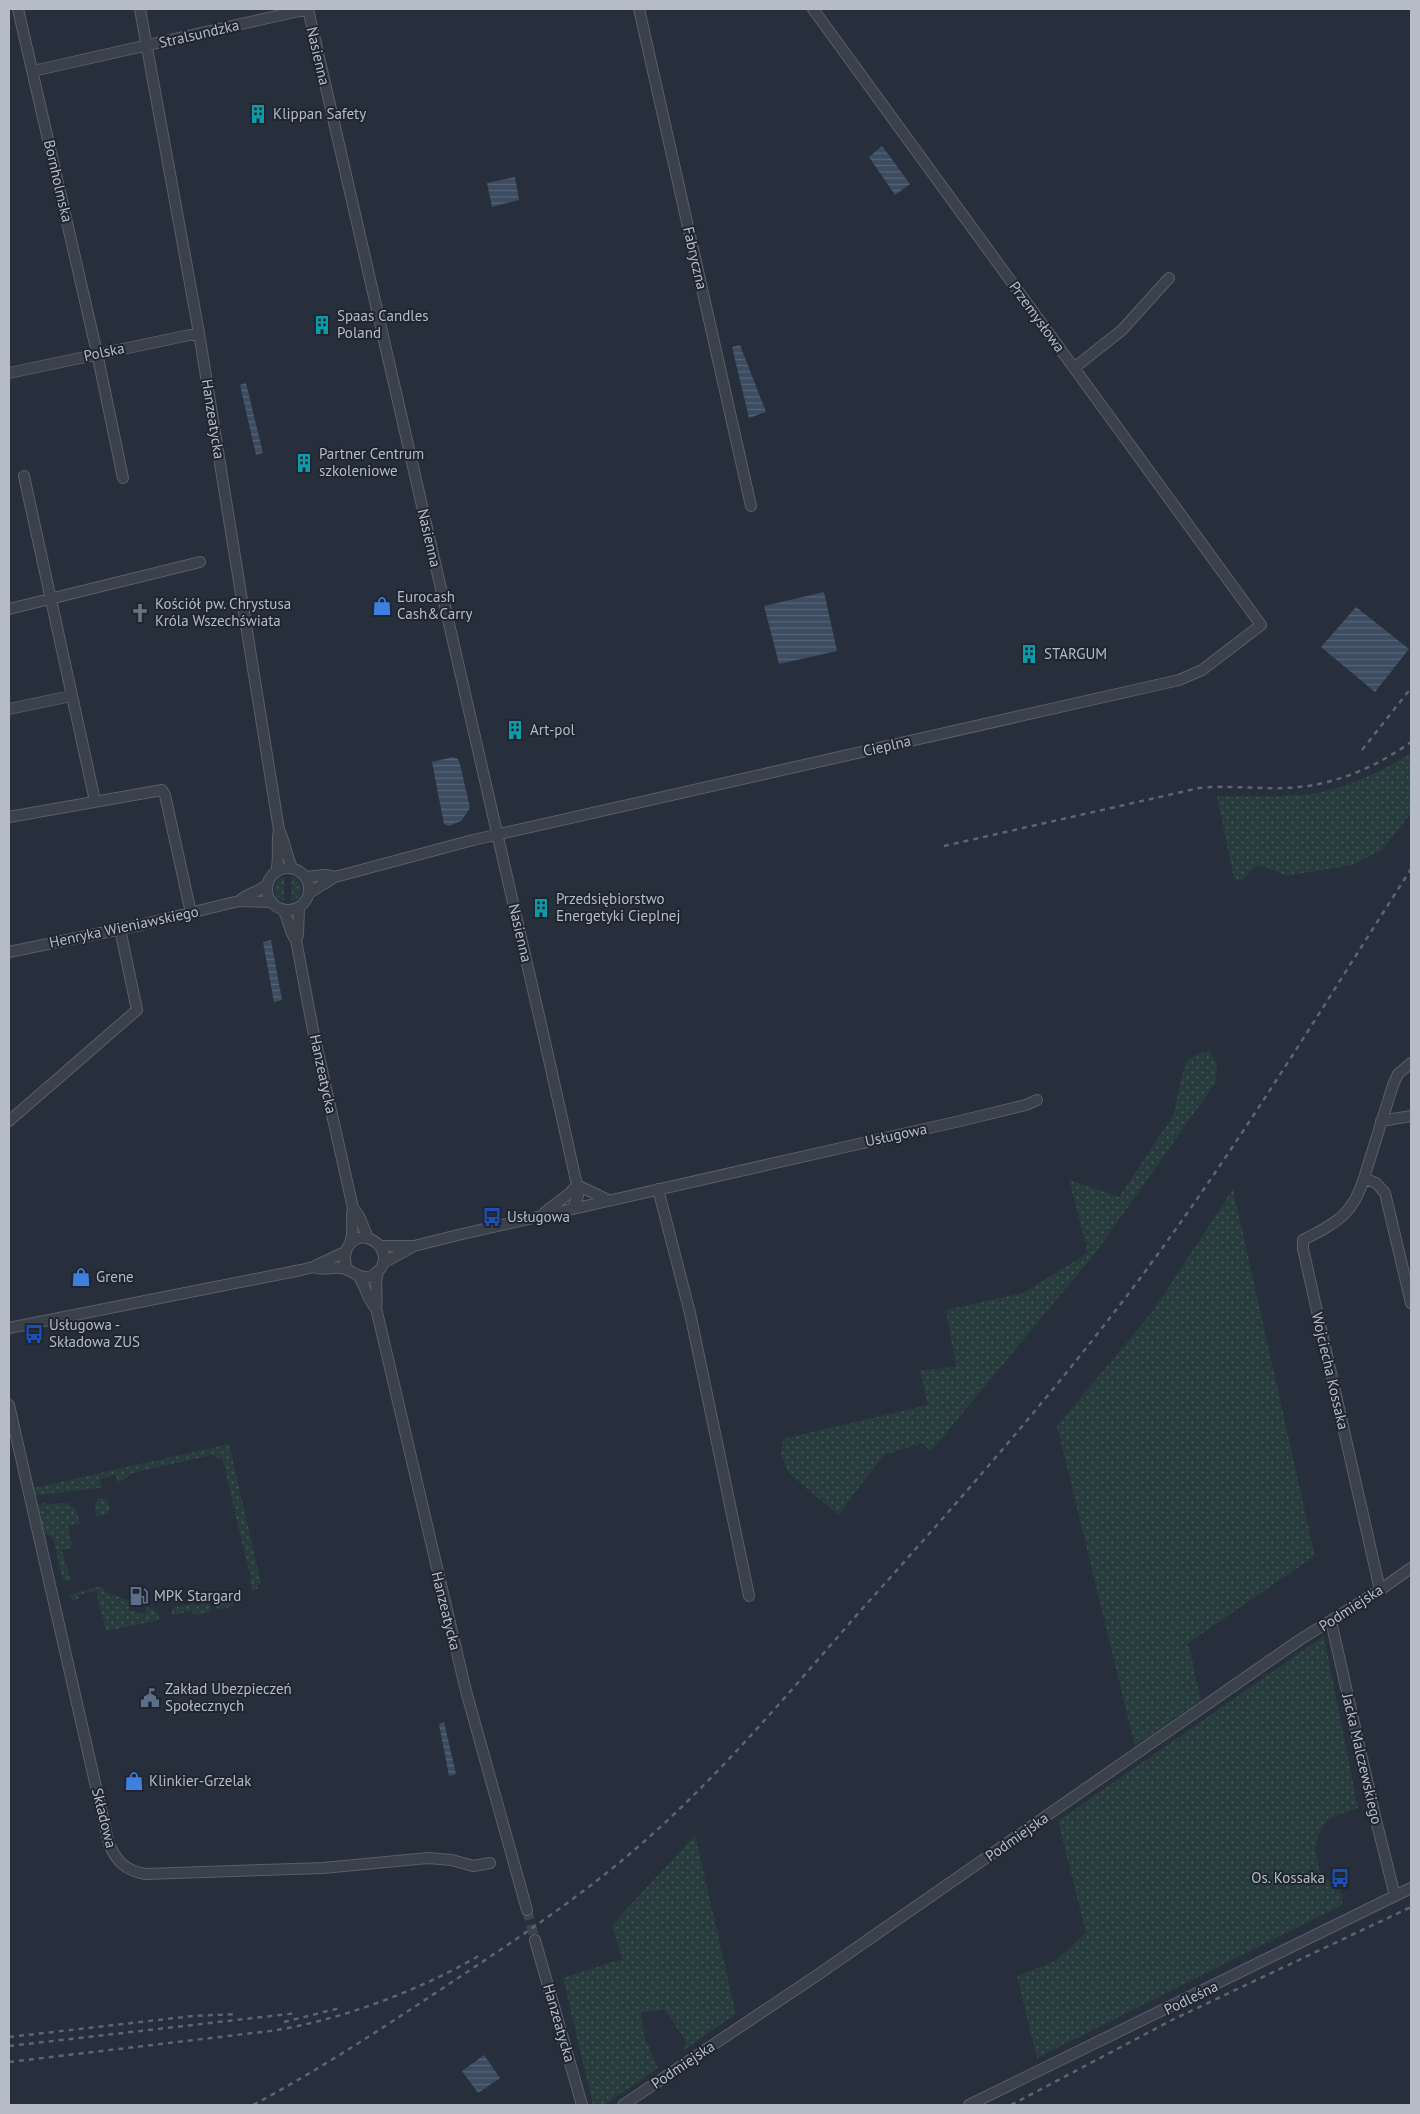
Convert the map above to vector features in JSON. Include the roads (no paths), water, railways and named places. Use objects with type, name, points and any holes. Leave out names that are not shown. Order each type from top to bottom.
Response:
[{"type":"street","name":"Bornholmska","points":[[18,9],[124,478]]},
{"type":"street","name":"Hanzeatycka","points":[[140,9],[199,333],[279,830],[283,838],[287,858],[293,869]]},
{"type":"street","name":"Stralsundzka","points":[[33,71],[308,9]]},
{"type":"street","name":"Nasienna","points":[[308,9],[577,1185]]},
{"type":"street","name":"Fabryczna","points":[[639,9],[751,506]]},
{"type":"street","name":"Przemysłowa","points":[[813,9],[1261,625]]},
{"type":"street","points":[[1074,368],[1122,330],[1169,278]]},
{"type":"street","name":"Polska","points":[[9,373],[199,333]]},
{"type":"street","points":[[24,476],[95,801]]},
{"type":"street","points":[[9,609],[200,562]]},
{"type":"street","name":"Cieplna","points":[[498,834],[1179,680],[1202,670],[1261,625]]},
{"type":"street","points":[[9,709],[71,696]]},
{"type":"street","points":[[9,817],[162,790],[166,795],[191,913]]},
{"type":"street","name":"Hanzeatycka","points":[[276,872],[278,860],[276,846],[279,830]]},
{"type":"street","points":[[309,893],[335,877],[498,834]]},
{"type":"street","points":[[282,869],[293,869],[305,876],[308,882],[309,893],[304,903],[299,907],[283,910],[272,902],[268,893],[268,884],[276,872],[282,869]]},
{"type":"street","points":[[305,876],[324,875],[335,877]]},
{"type":"street","name":"Henryka Wieniawskiego","points":[[239,901],[247,895],[262,890],[268,884]]},
{"type":"street","name":"Henryka Wieniawskiego","points":[[9,952],[120,930],[239,901],[272,902]]},
{"type":"street","name":"Hanzeatycka","points":[[296,940],[298,935],[299,907]]},
{"type":"street","name":"Hanzeatycka","points":[[283,910],[288,918],[291,933],[296,940],[313,1030],[353,1208],[351,1219],[353,1234],[348,1248]]},
{"type":"street","points":[[10,1117],[137,1010],[120,930]]},
{"type":"street","points":[[1411,1063],[1398,1074],[1381,1121],[1364,1178],[1376,1183],[1385,1192],[1411,1303]]},
{"type":"street","name":"Usługowa","points":[[380,1246],[414,1246],[658,1188],[960,1121],[1026,1105],[1037,1100]]},
{"type":"street","points":[[1381,1121],[1411,1116]]},
{"type":"street","name":"Wojciecha Kossaka","points":[[1364,1178],[1353,1206],[1342,1217],[1303,1240],[1303,1249],[1380,1590]]},
{"type":"street","points":[[577,1185],[608,1200]]},
{"type":"street","points":[[573,1208],[577,1203],[577,1185]]},
{"type":"street","name":"Usługowa","points":[[541,1215],[560,1202],[577,1185]]},
{"type":"street","points":[[658,1188],[690,1313],[749,1596]]},
{"type":"street","name":"Hanzeatycka","points":[[353,1208],[359,1216],[368,1238]]},
{"type":"street","points":[[9,1328],[313,1267],[348,1248],[358,1239],[368,1238],[380,1246],[384,1257],[380,1267],[369,1277],[358,1277],[348,1270],[339,1268],[319,1269],[313,1267]]},
{"type":"street","name":"Usługowa","points":[[380,1267],[414,1246]]},
{"type":"street","points":[[348,1248],[344,1258],[348,1270]]},
{"type":"street","name":"Hanzeatycka","points":[[380,1267],[375,1283],[376,1308],[466,1691],[526,1910]]},
{"type":"street","name":"Hanzeatycka","points":[[358,1277],[365,1285],[370,1300],[376,1308]]},
{"type":"street","name":"Składowa","points":[[9,1405],[109,1844],[121,1864],[131,1871],[145,1874],[323,1868],[428,1858],[452,1860],[474,1866],[490,1863]]},
{"type":"street","name":"Podmiejska","points":[[623,2105],[816,1976],[1301,1639],[1380,1590],[1411,1568]]},
{"type":"street","name":"Jacka Malczewskiego","points":[[1331,1621],[1395,1896]]},
{"type":"street","name":"Podleśna","points":[[970,2105],[1411,1888]]},
{"type":"street","name":"Hanzeatycka","points":[[535,1940],[582,2105]]},
{"type":"water","points":[[882,146],[910,184],[895,195],[869,157]]},
{"type":"water","points":[[515,177],[519,200],[492,207],[487,183]]},
{"type":"water","points":[[740,345],[766,412],[749,418],[732,347]]},
{"type":"water","points":[[246,383],[263,453],[256,455],[240,385]]},
{"type":"water","points":[[824,592],[837,651],[779,664],[764,606]]},
{"type":"water","points":[[1356,607],[1409,649],[1375,692],[1321,647]]},
{"type":"water","points":[[453,757],[458,759],[460,764],[470,808],[461,821],[449,826],[444,824],[432,762]]},
{"type":"water","points":[[271,940],[282,1000],[274,1002],[263,942]]},
{"type":"water","points":[[444,1722],[456,1774],[449,1776],[439,1724]]},
{"type":"water","points":[[484,2055],[500,2078],[478,2093],[462,2071]]},
{"type":"tunnel","points":[[527,1910],[535,1940]]},
{"type":"railway","points":[[1362,750],[1411,688]]},
{"type":"railway","points":[[944,846],[1199,788],[1283,788],[1317,784],[1350,775],[1366,768],[1397,752],[1411,742]]},
{"type":"railway","points":[[253,2105],[302,2078],[373,2034],[544,1920],[639,1846],[727,1761],[1002,1450],[1103,1327],[1172,1235],[1243,1132],[1411,869]]},
{"type":"railway","points":[[1011,2105],[1174,2019],[1411,1907]]},
{"type":"railway","points":[[9,2062],[270,2031],[324,2020],[406,1992],[482,1954]]},
{"type":"railway","points":[[284,2022],[340,2008]]},
{"type":"railway","points":[[9,2046],[297,2013]]},
{"type":"railway","points":[[9,2037],[193,2016],[237,2014]]},
{"type":"place","name":"Klippan Safety","points":[[258,114]]},
{"type":"place","name":"Spaas Candles Poland","points":[[322,325]]},
{"type":"place","name":"Partner Centrum szkoleniowe","points":[[304,463]]},
{"type":"place","name":"Eurocash Cash&Carry","points":[[382,606]]},
{"type":"place","name":"Kościół pw. Chrystusa Króla Wszechświata","points":[[140,613]]},
{"type":"place","name":"STARGUM","points":[[1029,654]]},
{"type":"place","name":"Art-pol","points":[[515,730]]},
{"type":"place","name":"Przedsiębiorstwo Energetyki Cieplnej","points":[[541,908]]},
{"type":"place","name":"Usługowa","points":[[492,1217]]},
{"type":"place","name":"Grene","points":[[81,1277]]},
{"type":"place","name":"Usługowa - Składowa ZUS","points":[[34,1334]]},
{"type":"place","name":"MPK Stargard","points":[[139,1596]]},
{"type":"place","name":"Zakład Ubezpieczeń Społecznych","points":[[150,1698]]},
{"type":"place","name":"Klinkier-Grzelak","points":[[134,1781]]},
{"type":"place","name":"Os. Kossaka","points":[[1340,1878]]}]
